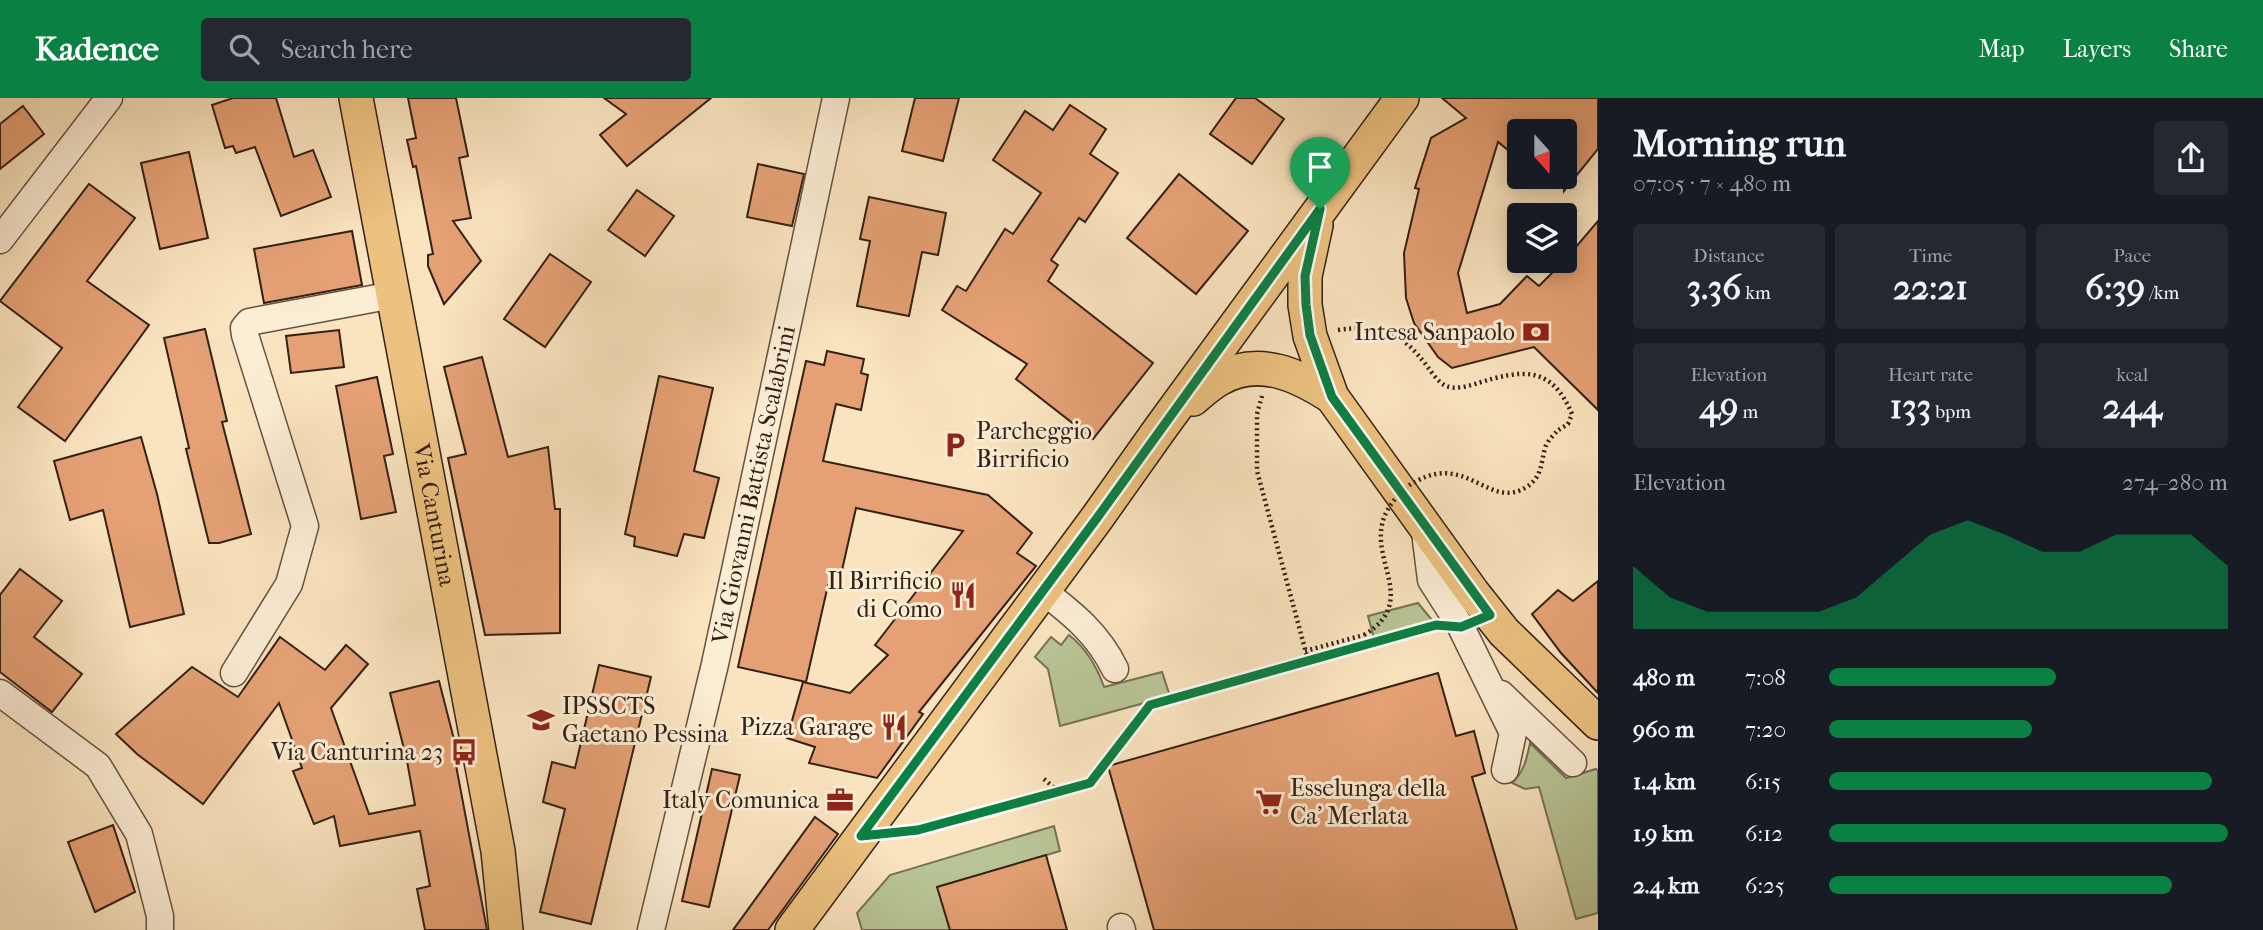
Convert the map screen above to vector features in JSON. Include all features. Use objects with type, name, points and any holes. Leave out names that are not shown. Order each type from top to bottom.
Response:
[{"type":"main road","name":"Via Canturina","points":[[356,98],[498,851],[506,930]]},
{"type":"main road","points":[[792,930],[1402,98]]},
{"type":"main road","points":[[1320,209],[1305,276],[1306,305],[1313,345],[1332,397],[1504,632],[1598,723]]},
{"type":"main road","points":[[1160,429],[1219,379],[1244,369],[1272,369],[1304,379],[1332,397]]},
{"type":"street","points":[[0,240],[109,98]]},
{"type":"street","name":"Via Giovanni Battista Scalabrini","points":[[651,930],[715,664],[836,98]]},
{"type":"street","points":[[234,673],[289,584],[305,526],[244,328],[249,322],[393,295]]},
{"type":"street","points":[[1423,521],[1431,580],[1461,627],[1513,733],[1505,770]]},
{"type":"street","points":[[1043,591],[1077,617],[1096,636],[1115,669]]},
{"type":"street","points":[[1486,678],[1573,763]]},
{"type":"street","points":[[0,693],[97,766],[139,834],[160,916],[160,930]]},
{"type":"street","name":"Via Giovanni Battista Scalabrini","points":[[644,930],[655,880],[665,869]]},
{"type":"path","points":[[1305,651],[1364,635],[1377,627],[1386,616],[1392,591],[1379,543],[1379,531],[1383,518],[1400,493],[1412,483],[1438,472],[1464,475],[1498,492],[1516,491],[1535,479],[1548,441],[1558,431]]},
{"type":"path","points":[[861,836],[918,830],[1090,783],[1150,705],[1436,625],[1461,627]]},
{"type":"path","points":[[1044,779],[1059,792]]},
{"type":"green space","points":[[1418,603],[1436,625],[1375,642],[1368,616]]},
{"type":"green space","points":[[1069,635],[1091,659],[1104,687],[1162,672],[1170,696],[1060,726],[1048,669],[1035,657],[1051,637],[1061,645]]},
{"type":"green space","points":[[1530,743],[1566,778],[1596,769],[1598,771],[1598,913],[1576,919],[1539,787],[1525,789],[1512,783],[1522,769]]},
{"type":"green space","points":[[1054,826],[1060,851],[938,887],[950,930],[862,930],[857,913],[890,875]]},
{"type":"building","points":[[233,98],[276,98],[294,157],[313,150],[331,197],[281,216],[255,147],[236,153],[233,146],[225,148],[212,105]]},
{"type":"building","points":[[408,98],[456,98],[468,156],[459,158],[471,218],[453,221],[481,261],[444,304],[428,266],[428,255],[433,254],[416,166],[413,167],[407,140],[416,138]]},
{"type":"building","points":[[604,98],[711,98],[627,166],[600,135],[626,114]]},
{"type":"building","points":[[915,98],[959,98],[943,161],[902,151]]},
{"type":"building","points":[[1236,98],[1255,98],[1284,119],[1252,164],[1210,134]]},
{"type":"building","points":[[1442,98],[1598,98],[1598,149],[1577,175],[1577,119],[1507,119],[1507,149],[1498,142],[1458,273],[1467,313],[1500,304],[1527,276],[1539,286],[1552,273],[1577,273],[1577,246],[1598,221],[1598,410],[1534,347],[1452,368],[1438,357],[1414,323],[1406,298],[1404,253],[1419,189],[1415,188],[1431,138],[1466,118]]},
{"type":"building","points":[[1070,105],[1106,129],[1090,154],[1118,173],[1085,222],[1079,218],[1051,260],[1058,265],[1048,281],[1153,363],[1093,439],[1016,379],[1027,364],[942,310],[957,286],[966,291],[1005,229],[1013,234],[1041,193],[993,160],[1025,111],[1053,130]]},
{"type":"building","points":[[23,106],[44,134],[0,169],[0,124]]},
{"type":"building","points":[[189,152],[208,238],[160,249],[141,163]]},
{"type":"building","points":[[758,164],[804,174],[792,226],[747,217]]},
{"type":"building","points":[[1179,174],[1248,231],[1196,294],[1127,238]]},
{"type":"building","points":[[89,184],[135,218],[87,281],[149,325],[65,441],[18,407],[62,348],[0,301]]},
{"type":"building","points":[[637,190],[674,216],[645,256],[608,230]]},
{"type":"building","points":[[869,197],[946,213],[938,255],[922,252],[909,316],[857,306],[870,241],[860,239]]},
{"type":"building","points":[[352,231],[362,285],[264,303],[254,249]]},
{"type":"building","points":[[550,254],[591,282],[545,347],[504,319]]},
{"type":"building","points":[[205,329],[227,421],[222,422],[251,534],[219,543],[209,543],[186,449],[189,448],[164,338]]},
{"type":"building","points":[[339,330],[344,367],[291,373],[286,336]]},
{"type":"building","points":[[827,351],[864,359],[861,373],[868,375],[861,410],[836,404],[823,461],[988,495],[1032,533],[1017,553],[1036,566],[919,712],[923,714],[877,778],[809,763],[815,747],[787,738],[803,682],[850,693],[888,655],[875,645],[963,531],[856,508],[838,588],[828,585],[806,682],[738,667],[806,361],[824,365]]},
{"type":"building","points":[[482,357],[508,457],[548,447],[555,509],[560,509],[560,633],[485,635],[448,458],[466,454],[444,367]]},
{"type":"building","points":[[659,376],[713,388],[694,471],[719,478],[704,538],[684,534],[677,556],[634,546],[635,537],[625,534]]},
{"type":"building","points":[[377,377],[393,454],[384,456],[396,512],[361,519],[336,386]]},
{"type":"building","points":[[141,437],[184,614],[130,627],[103,510],[70,520],[54,461]]},
{"type":"building","points":[[20,569],[62,601],[34,637],[82,674],[52,712],[0,672],[0,595]]},
{"type":"building","points":[[1598,581],[1598,693],[1561,653],[1532,614],[1558,590],[1573,601]]},
{"type":"building","points":[[280,637],[325,670],[346,645],[368,664],[331,708],[369,814],[415,805],[390,693],[439,681],[459,759],[455,760],[487,930],[425,930],[417,889],[430,886],[420,831],[340,846],[334,816],[314,824],[293,771],[302,768],[279,703],[203,804],[137,754],[116,734],[192,667],[238,697]]},
{"type":"building","points":[[599,665],[651,677],[591,924],[540,912],[565,809],[543,802],[552,762],[575,768]]},
{"type":"building","name":"Esselunga della Ca' Merlata","points":[[1438,673],[1456,736],[1474,731],[1485,773],[1472,777],[1517,930],[1154,930],[1108,766]]},
{"type":"building","points":[[712,769],[740,775],[709,907],[682,901]]},
{"type":"building","points":[[815,817],[838,834],[768,930],[733,930]]},
{"type":"building","points":[[113,825],[135,892],[95,912],[68,842]]},
{"type":"building","points":[[1046,855],[1067,930],[950,930],[937,887]]},
{"type":"place","name":"Intesa Sanpaolo","points":[[1536,332]]},
{"type":"place","name":"Parcheggio Birrificio","points":[[955,445]]},
{"type":"place","name":"Il Birrificio di Como","points":[[963,595]]},
{"type":"place","name":"IPSSCTS Gaetano Pessina","points":[[541,720]]},
{"type":"place","name":"Pizza Garage","points":[[894,727]]},
{"type":"place","name":"Via Canturina 23","points":[[464,752]]},
{"type":"place","name":"Italy Comunica","points":[[840,800]]},
{"type":"place","name":"Esselunga della Ca' Merlata","points":[[1269,802]]},
{"type":"route","points":[[1320,209],[1305,276],[1306,305],[1310,335],[1332,397],[1490,615],[1461,627],[1436,625],[1150,705],[1090,783],[918,830],[861,836],[1097,518],[1320,209]]}]
